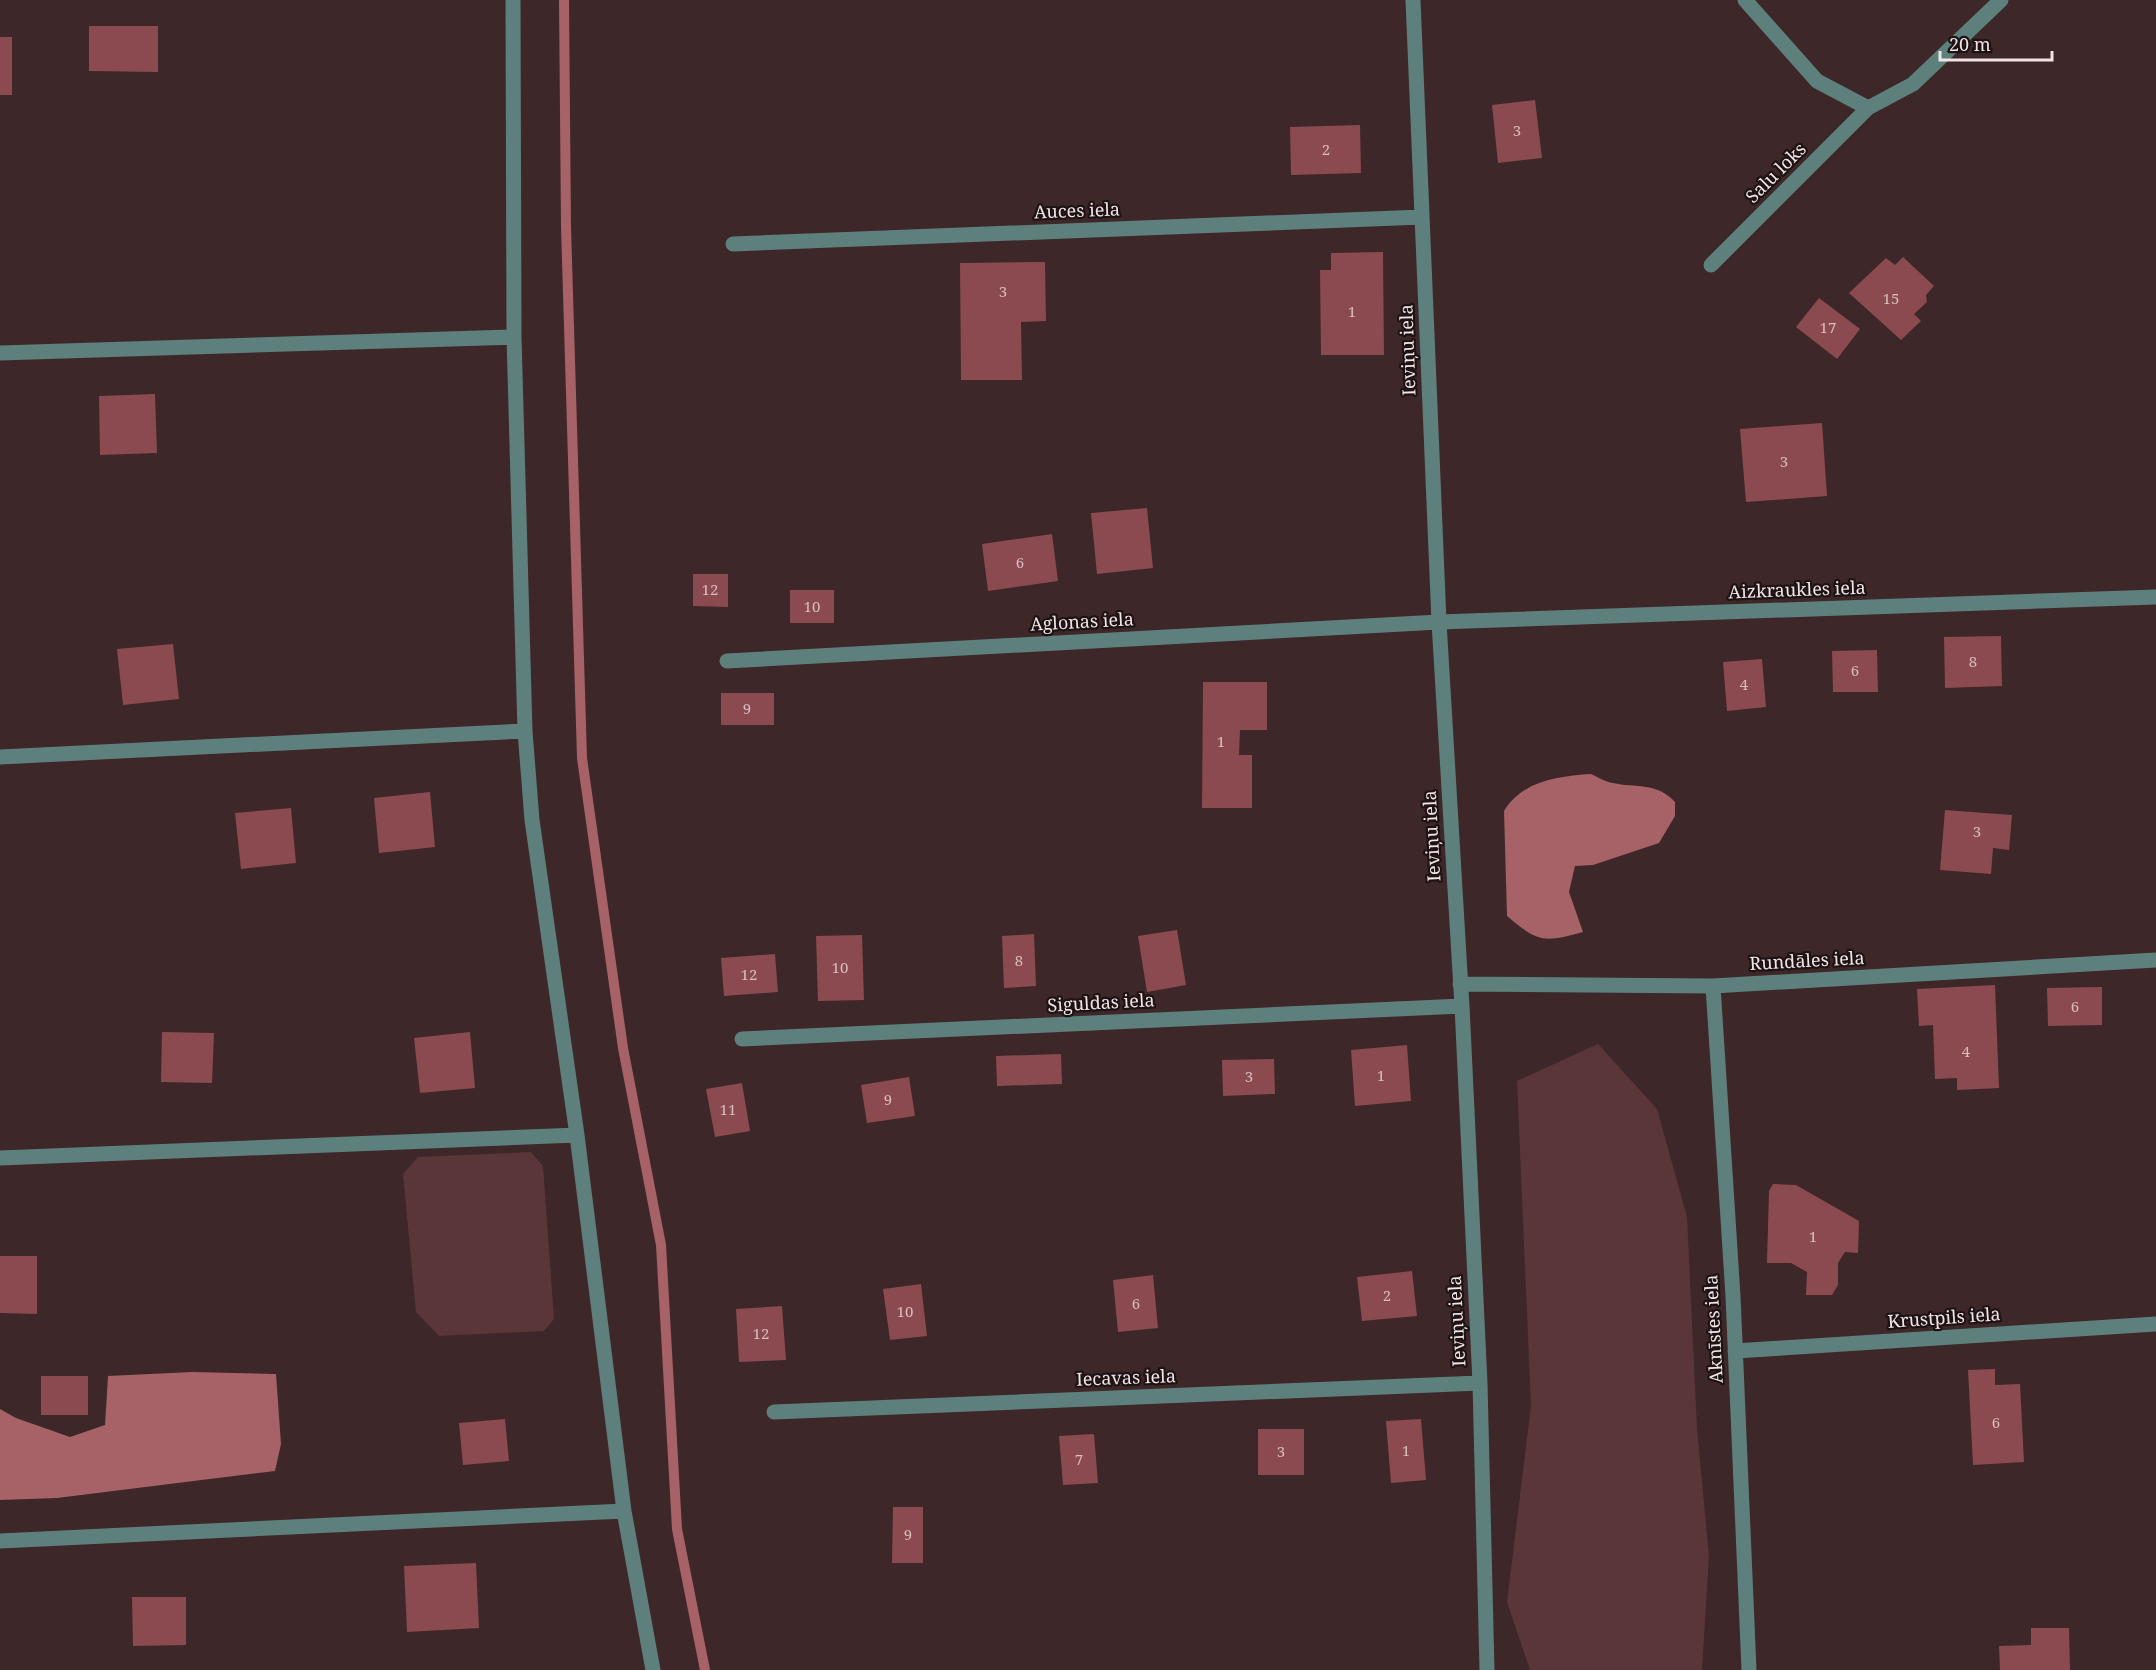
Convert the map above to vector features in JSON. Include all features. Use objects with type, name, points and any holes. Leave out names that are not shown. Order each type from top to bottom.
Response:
[{"type":"street","points":[[513,0],[514,337],[525,732],[533,832],[577,1135],[624,1511],[653,1670]]},
{"type":"street","name":"Ieviņu iela","points":[[1413,0],[1439,622],[1462,1006],[1480,1383],[1487,1670]]},
{"type":"street","points":[[1745,0],[1817,81],[1868,108]]},
{"type":"street","name":"Salu loks","points":[[1711,265],[1868,108],[1912,84],[2001,0]]},
{"type":"street","name":"Auces iela","points":[[733,244],[1422,218]]},
{"type":"street","points":[[0,353],[514,337]]},
{"type":"street","name":"Aizkraukles iela","points":[[1439,622],[2156,597]]},
{"type":"street","name":"Aglonas iela","points":[[727,661],[1439,622]]},
{"type":"street","points":[[0,757],[525,732]]},
{"type":"street","name":"Rundāles iela","points":[[1460,984],[1713,986],[2156,960]]},
{"type":"street","name":"Aknīstes iela","points":[[1713,986],[1735,1351],[1749,1670]]},
{"type":"street","name":"Siguldas iela","points":[[742,1039],[1462,1006]]},
{"type":"street","points":[[0,1158],[577,1135]]},
{"type":"street","name":"Krustpils iela","points":[[1735,1351],[2156,1324]]},
{"type":"street","name":"Iecavas iela","points":[[774,1412],[1480,1383]]},
{"type":"street","points":[[0,1540],[624,1511]]},
{"type":"shaded area","points":[[1591,774],[1604,781],[1661,791],[1675,802],[1675,816],[1659,843],[1593,865],[1575,866],[1569,892],[1583,932],[1559,938],[1542,938],[1526,931],[1507,916],[1504,811],[1521,793],[1542,782],[1566,776]]},
{"type":"shaded area","points":[[1598,1044],[1657,1109],[1687,1217],[1697,1429],[1709,1556],[1702,1670],[1530,1670],[1507,1602],[1531,1406],[1517,1081]]},
{"type":"shaded area","points":[[531,1152],[543,1166],[554,1319],[544,1331],[439,1336],[416,1312],[403,1174],[418,1157]]},
{"type":"shaded area","points":[[192,1372],[276,1374],[281,1444],[275,1471],[57,1498],[0,1500],[0,1409],[16,1418],[70,1437],[105,1425],[108,1376]]},
{"type":"building","points":[[89,26],[158,26],[158,72],[89,71]]},
{"type":"building","points":[[0,37],[12,37],[12,95],[0,95]]},
{"type":"building","points":[[1535,100],[1542,158],[1498,163],[1492,105]]},
{"type":"building","points":[[1360,125],[1361,173],[1291,175],[1290,127]]},
{"type":"building","points":[[1383,252],[1384,355],[1321,355],[1320,270],[1331,270],[1331,253]]},
{"type":"building","points":[[1903,257],[1934,286],[1926,295],[1927,302],[1914,314],[1921,321],[1901,340],[1849,293],[1886,258],[1895,265]]},
{"type":"building","points":[[1045,262],[1046,321],[1021,322],[1022,380],[961,380],[960,263]]},
{"type":"building","points":[[1819,298],[1860,329],[1837,359],[1796,327]]},
{"type":"building","points":[[155,394],[157,453],[100,455],[99,396]]},
{"type":"building","points":[[1822,423],[1827,496],[1746,502],[1740,429]]},
{"type":"building","points":[[1147,508],[1153,568],[1097,574],[1091,513]]},
{"type":"building","points":[[1052,534],[1058,581],[988,591],[982,544]]},
{"type":"building","points":[[693,574],[728,574],[728,607],[693,606]]},
{"type":"building","points":[[790,590],[834,590],[834,623],[790,623]]},
{"type":"building","points":[[2001,636],[2002,686],[1945,688],[1944,637]]},
{"type":"building","points":[[173,644],[179,699],[123,705],[117,649]]},
{"type":"building","points":[[1877,650],[1878,692],[1833,692],[1832,651]]},
{"type":"building","points":[[1762,659],[1766,707],[1727,711],[1723,662]]},
{"type":"building","points":[[1203,682],[1267,682],[1267,730],[1240,730],[1239,755],[1252,755],[1252,808],[1202,808]]},
{"type":"building","points":[[721,693],[774,693],[774,725],[721,725]]},
{"type":"building","points":[[430,792],[435,847],[379,853],[374,798]]},
{"type":"building","points":[[291,808],[296,863],[241,869],[235,813]]},
{"type":"building","points":[[1945,810],[2012,815],[2009,850],[1993,848],[1991,874],[1940,870]]},
{"type":"building","points":[[1177,930],[1186,985],[1147,992],[1138,936]]},
{"type":"building","points":[[1034,934],[1036,986],[1004,988],[1002,936]]},
{"type":"building","points":[[862,935],[864,1000],[818,1001],[816,936]]},
{"type":"building","points":[[775,954],[778,992],[724,996],[721,958]]},
{"type":"building","points":[[1995,985],[1999,1088],[1957,1090],[1957,1078],[1935,1079],[1933,1025],[1919,1026],[1917,989]]},
{"type":"building","points":[[2102,987],[2102,1025],[2048,1026],[2047,988]]},
{"type":"building","points":[[162,1032],[214,1033],[212,1083],[161,1082]]},
{"type":"building","points":[[470,1032],[475,1088],[420,1093],[414,1038]]},
{"type":"building","points":[[1407,1045],[1411,1101],[1355,1106],[1351,1050]]},
{"type":"building","points":[[1061,1054],[1062,1084],[997,1086],[996,1056]]},
{"type":"building","points":[[1274,1059],[1275,1094],[1223,1096],[1222,1060]]},
{"type":"building","points":[[909,1077],[915,1116],[867,1123],[861,1085]]},
{"type":"building","points":[[742,1083],[750,1131],[715,1137],[706,1089]]},
{"type":"building","points":[[1773,1184],[1796,1185],[1859,1221],[1858,1253],[1845,1252],[1838,1263],[1838,1285],[1832,1295],[1806,1295],[1807,1272],[1791,1263],[1767,1263],[1769,1191]]},
{"type":"building","points":[[0,1256],[37,1256],[37,1314],[0,1313]]},
{"type":"building","points":[[1412,1271],[1417,1316],[1362,1321],[1357,1277]]},
{"type":"building","points":[[1153,1275],[1158,1328],[1118,1332],[1113,1280]]},
{"type":"building","points":[[921,1284],[927,1336],[890,1340],[883,1289]]},
{"type":"building","points":[[782,1306],[786,1360],[739,1362],[736,1309]]},
{"type":"building","points":[[1995,1369],[1995,1385],[2020,1384],[2024,1462],[1973,1465],[1968,1370]]},
{"type":"building","points":[[41,1376],[88,1376],[88,1415],[41,1415]]},
{"type":"building","points":[[505,1419],[509,1461],[463,1465],[459,1423]]},
{"type":"building","points":[[1421,1419],[1426,1480],[1391,1483],[1386,1421]]},
{"type":"building","points":[[1258,1429],[1304,1429],[1304,1475],[1258,1475]]},
{"type":"building","points":[[1094,1434],[1098,1483],[1063,1485],[1059,1436]]},
{"type":"building","points":[[893,1507],[923,1507],[923,1563],[892,1563]]},
{"type":"building","points":[[476,1563],[479,1628],[407,1632],[404,1566]]},
{"type":"building","points":[[132,1597],[186,1597],[186,1645],[133,1646]]},
{"type":"building","points":[[2031,1628],[2069,1628],[2070,1670],[2000,1670],[1999,1646],[2031,1645]]},
{"type":"waterway","points":[[564,0],[566,227],[582,758],[623,1048],[661,1245],[677,1529],[705,1670]]}]
